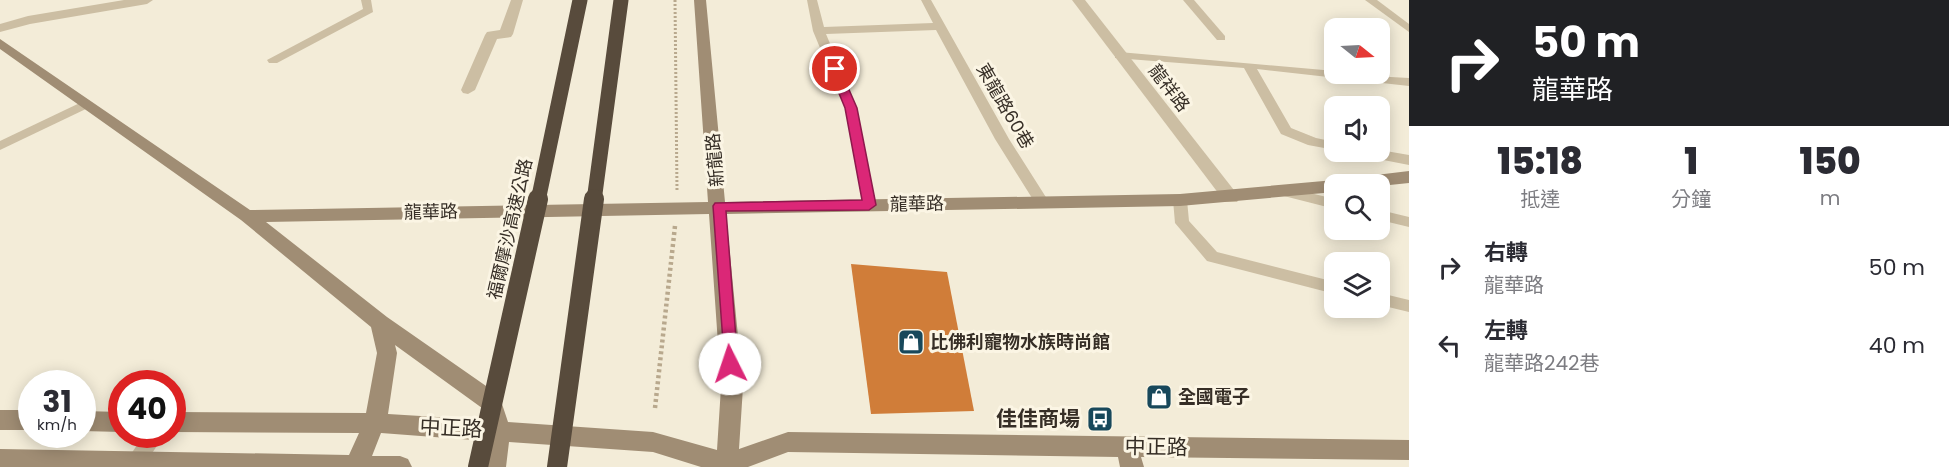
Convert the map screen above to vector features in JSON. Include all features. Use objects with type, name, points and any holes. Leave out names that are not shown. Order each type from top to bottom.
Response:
[{"type":"highway","name":"福爾摩沙高速公路","points":[[478,467],[557,115],[580,0]]},
{"type":"highway","points":[[557,467],[621,0]]},
{"type":"street","points":[[0,28],[28,20],[147,0]]},
{"type":"street","points":[[468,90],[492,35],[506,34],[517,0]]},
{"type":"street","name":"新龍路","points":[[700,0],[719,206],[732,387],[725,466]]},
{"type":"street","name":"龍祥路","points":[[1078,0],[1231,198]]},
{"type":"street","points":[[0,43],[247,216],[380,323],[491,402],[500,431],[494,467]]},
{"type":"street","points":[[1390,179],[1409,177]]},
{"type":"street","name":"龍華路","points":[[247,216],[719,206],[1180,200],[1231,198],[1324,187]]},
{"type":"street","points":[[356,465],[375,423],[387,353],[380,323]]},
{"type":"street","points":[[0,420],[18,420]]},
{"type":"street","name":"中正路","points":[[186,422],[375,423],[653,442],[725,466],[788,442],[1129,457],[1409,450]]},
{"type":"street","points":[[0,460],[134,465],[400,467]]},
{"type":"lane","points":[[273,60],[369,10],[366,0]]},
{"type":"lane","points":[[812,0],[819,31],[851,108],[869,205]]},
{"type":"lane","name":"東龍路60巷","points":[[926,0],[1002,139],[1042,202]]},
{"type":"lane","points":[[1188,0],[1221,38]]},
{"type":"lane","points":[[1371,1],[1390,0]]},
{"type":"lane","points":[[1371,1],[1409,29]]},
{"type":"lane","points":[[819,31],[940,26]]},
{"type":"lane","points":[[1119,56],[1248,65],[1409,82]]},
{"type":"lane","points":[[1248,65],[1286,131],[1324,144]]},
{"type":"lane","points":[[0,146],[86,104]]},
{"type":"lane","points":[[1390,157],[1409,160]]},
{"type":"lane","points":[[1286,192],[1324,201]]},
{"type":"lane","points":[[1180,200],[1182,223],[1212,256],[1324,285]]},
{"type":"lane","points":[[1390,217],[1409,222]]},
{"type":"lane","points":[[1390,301],[1409,306]]},
{"type":"lane","points":[[134,465],[146,448]]},
{"type":"path","points":[[675,0],[677,191]]},
{"type":"path","points":[[656,408],[676,223]]},
{"type":"building","name":"比佛利寵物水族時尚館","points":[[851,264],[947,272],[974,411],[871,414]]},
{"type":"place","name":"比佛利寵物水族時尚館","points":[[911,342]]},
{"type":"place","name":"全國電子","points":[[1159,397]]},
{"type":"place","name":"佳佳商場","points":[[1100,419]]},
{"type":"route","points":[[730,364],[719,206],[869,205],[851,108],[835,69]]}]
